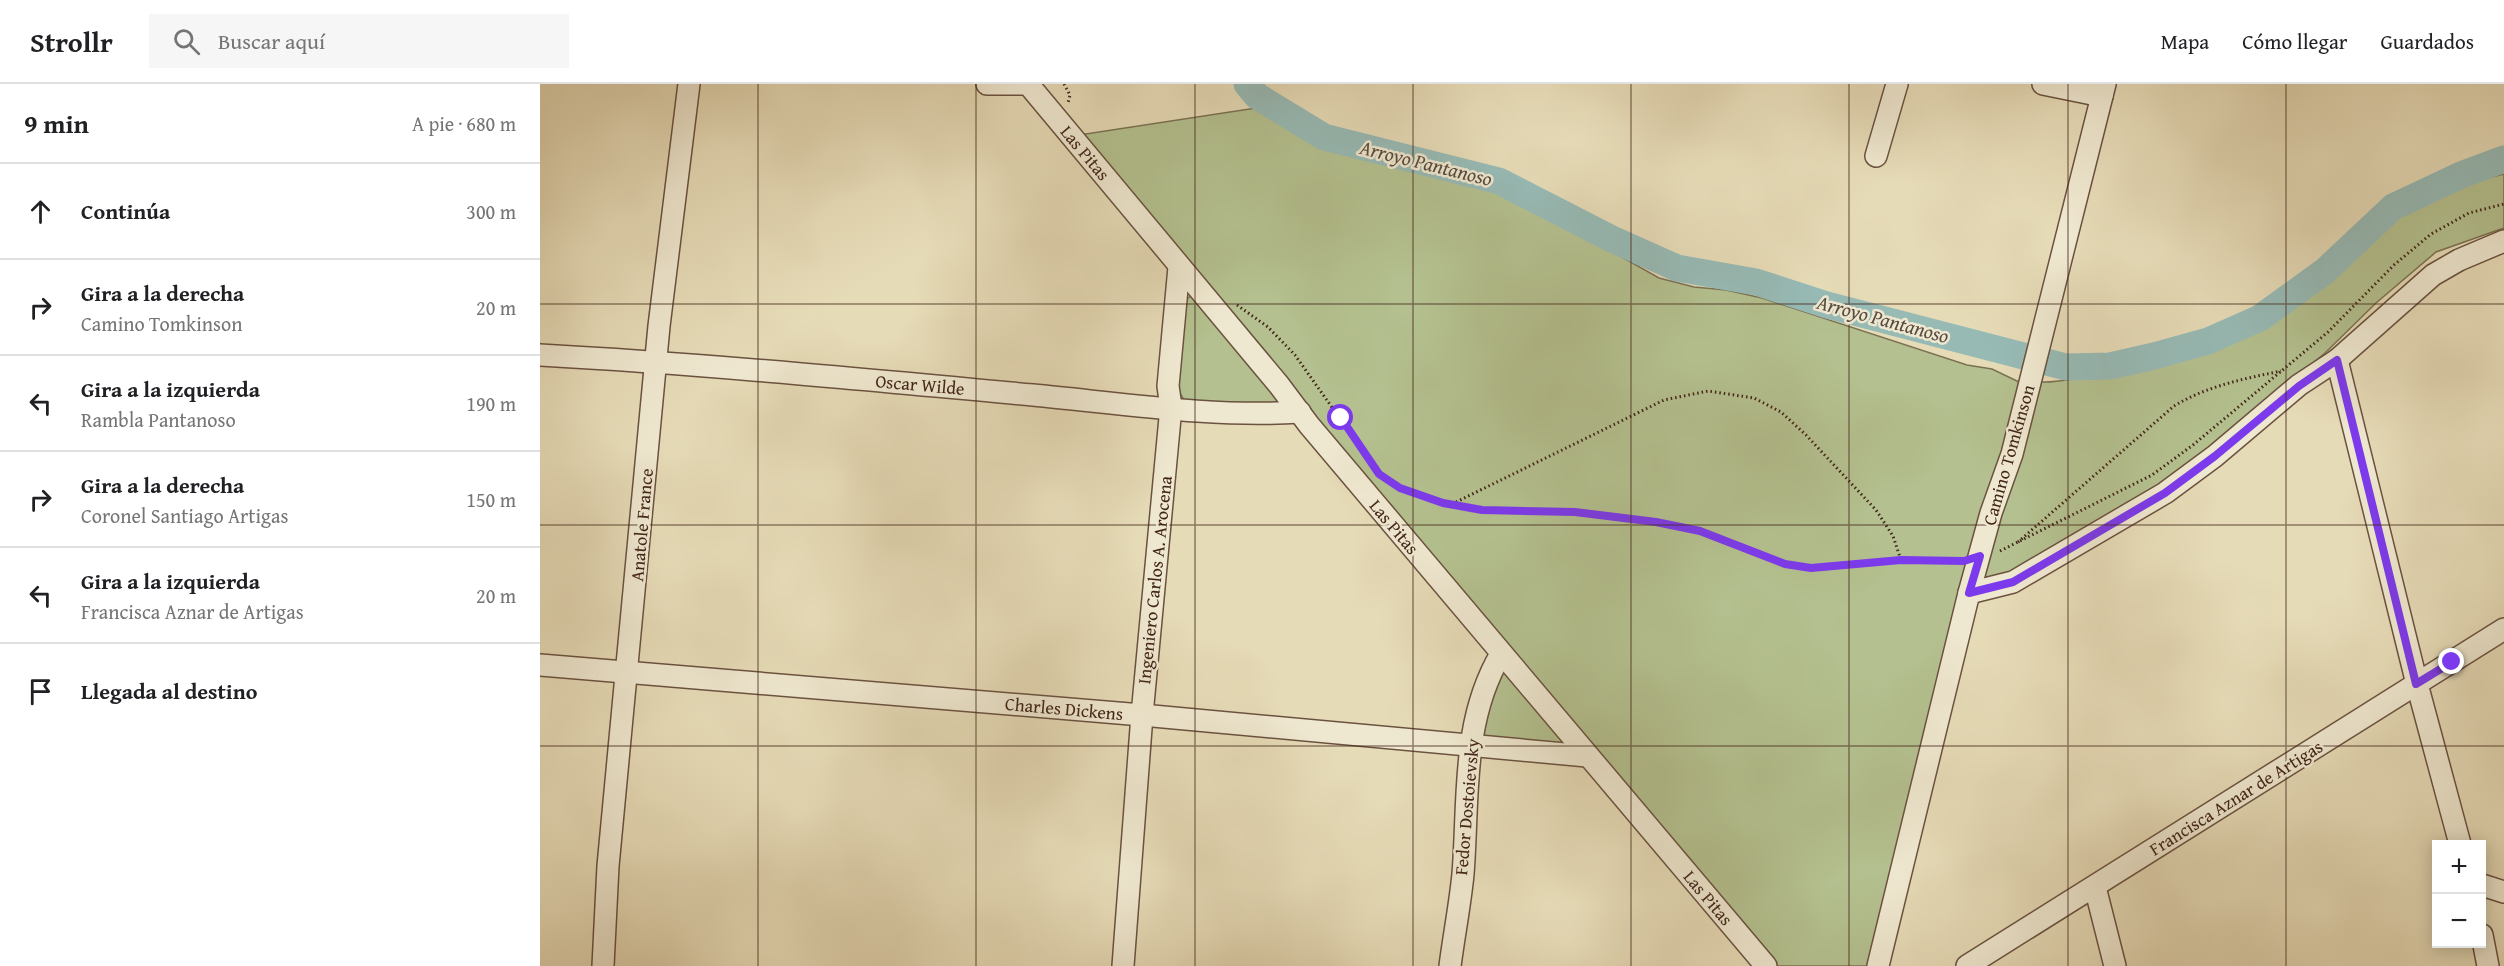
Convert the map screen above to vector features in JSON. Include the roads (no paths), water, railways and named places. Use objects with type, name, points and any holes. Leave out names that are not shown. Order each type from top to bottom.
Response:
[{"type":"street","name":"Anatole France","points":[[603,966],[608,866],[656,361],[689,84]]},
{"type":"street","points":[[987,84],[1028,84]]},
{"type":"street","name":"Las Pitas","points":[[1028,84],[1501,654],[1766,966]]},
{"type":"street","points":[[1876,156],[1897,84]]},
{"type":"street","points":[[2043,84],[2103,90]]},
{"type":"street","name":"Camino Tomkinson","points":[[1878,966],[1969,593],[2012,454],[2103,90]]},
{"type":"street","points":[[1969,593],[2013,582],[2165,493],[2215,456],[2299,386],[2337,360],[2433,275],[2459,260],[2504,241]]},
{"type":"street","name":"Ingeniero Carlos A. Arocena","points":[[1124,966],[1142,715],[1171,407],[1168,386],[1179,267]]},
{"type":"street","name":"Oscar Wilde","points":[[540,355],[656,361],[1171,407],[1277,414],[1300,412]]},
{"type":"street","points":[[2337,360],[2416,684],[2459,840]]},
{"type":"street","name":"Francisca Aznar de Artigas","points":[[1967,966],[2504,629]]},
{"type":"street","name":"Fedor Dostoievsky","points":[[1450,966],[1463,875],[1470,745],[1482,690],[1501,654]]},
{"type":"street","name":"Charles Dickens","points":[[540,665],[1142,715],[1587,756]]},
{"type":"street","points":[[2095,887],[2115,966]]},
{"type":"street","points":[[2486,887],[2504,892]]},
{"type":"street","points":[[2484,948],[2488,966]]},
{"type":"waterway","name":"Arroyo Pantanoso","points":[[1247,84],[1257,96],[1324,137],[1499,181],[1612,239],[1677,268],[1756,282],[1827,305],[2066,367],[2110,366],[2154,356],[2208,341],[2260,318],[2325,271],[2393,207],[2461,175],[2504,159]]}]
